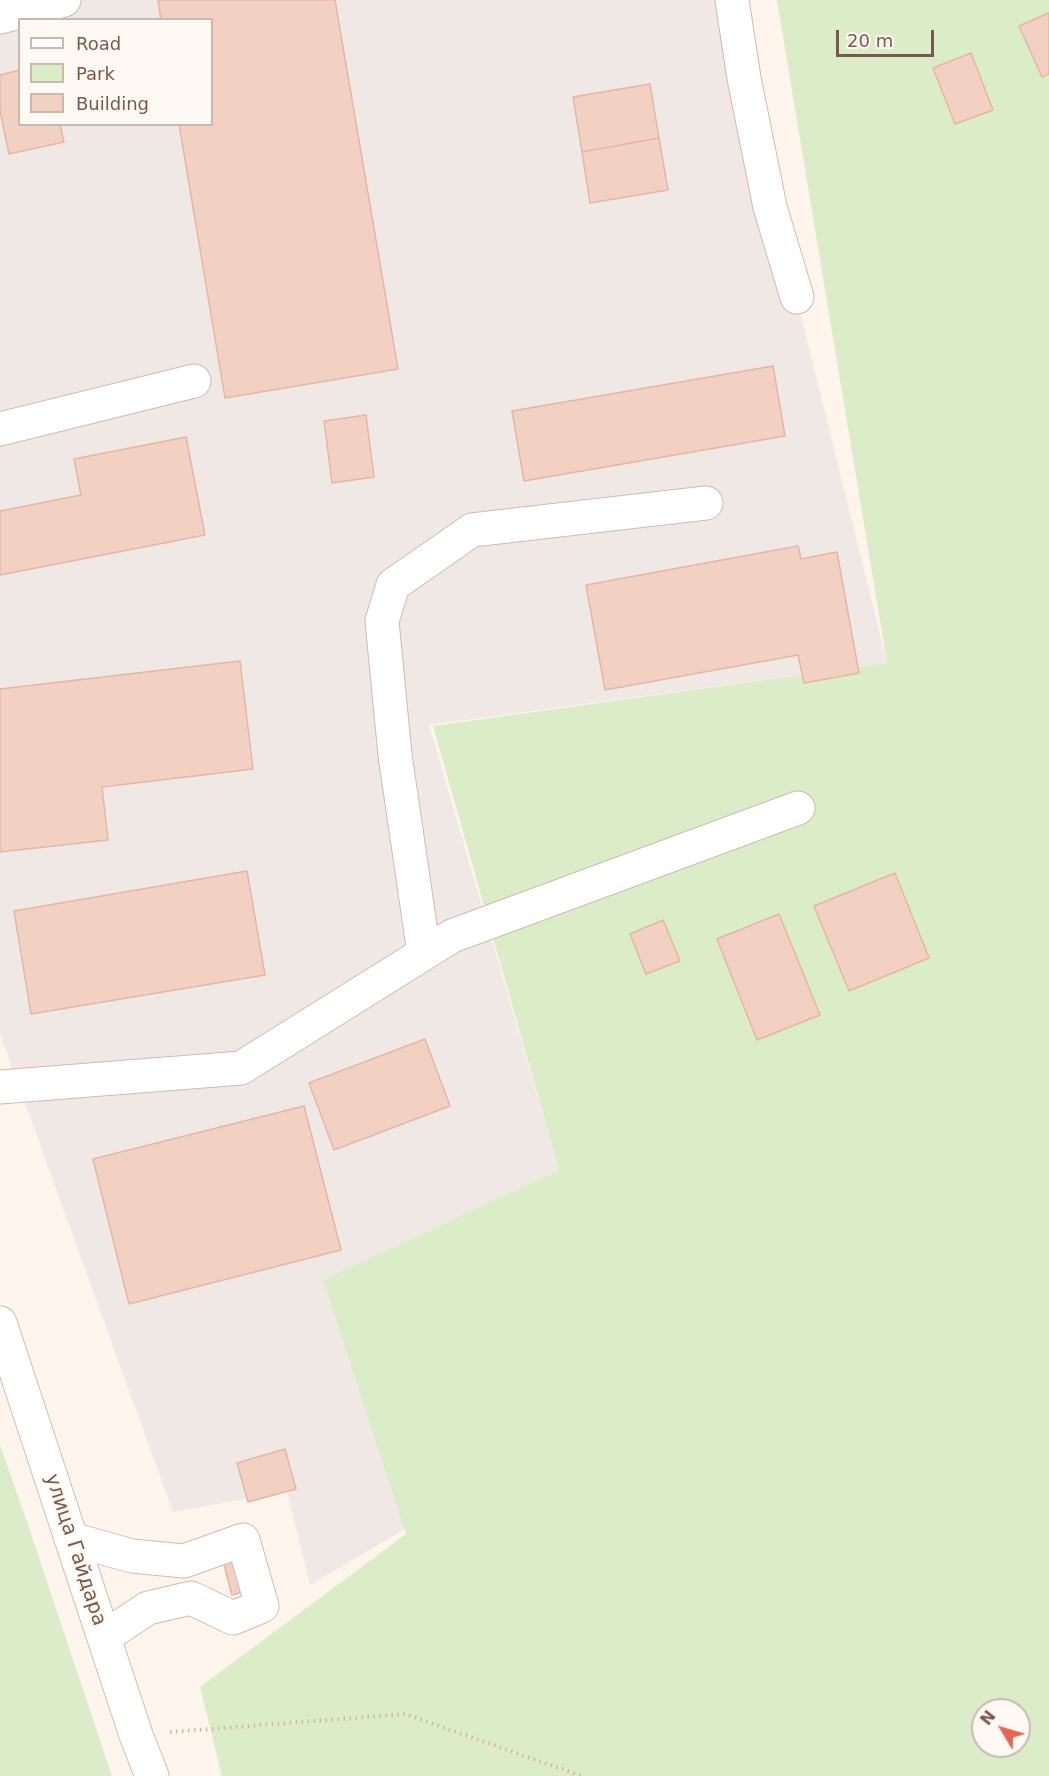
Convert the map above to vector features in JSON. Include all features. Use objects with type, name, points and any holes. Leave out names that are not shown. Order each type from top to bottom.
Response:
[{"type":"street","points":[[0,17],[64,0]]},
{"type":"street","points":[[732,0],[744,78],[770,207],[797,297]]},
{"type":"street","points":[[0,429],[194,381]]},
{"type":"street","points":[[424,953],[395,755],[382,621],[393,585],[472,530],[706,503]]},
{"type":"street","points":[[0,1087],[241,1068],[452,936],[798,808]]},
{"type":"street","name":"улица Гайдара","points":[[0,1323],[136,1735],[152,1776]]},
{"type":"street","points":[[71,1539],[132,1556],[184,1561],[243,1540],[262,1606],[233,1618],[191,1598],[148,1608],[104,1636]]},
{"type":"path","points":[[136,1735],[405,1714],[582,1776]]},
{"type":"shaded area","points":[[0,0],[723,0],[887,663],[429,725],[559,1170],[323,1280],[405,1529],[310,1585],[287,1491],[173,1512],[0,1034]]},
{"type":"green space","points":[[777,0],[1049,0],[1049,1776],[222,1776],[200,1687],[406,1534],[323,1280],[559,1170],[433,726],[887,663]]},
{"type":"green space","points":[[0,1445],[26,1519],[112,1776],[0,1776]]},
{"type":"building","points":[[158,0],[335,0],[398,369],[225,398],[179,126],[213,126],[213,18],[161,18]]},
{"type":"building","points":[[1049,13],[1049,74],[1042,77],[1019,26]]},
{"type":"building","points":[[971,53],[993,110],[955,124],[933,68]]},
{"type":"building","points":[[18,70],[18,126],[60,126],[64,142],[9,154],[0,111],[0,75]]},
{"type":"building","points":[[650,84],[659,138],[582,152],[573,97]]},
{"type":"building","points":[[659,138],[668,190],[590,203],[582,152]]},
{"type":"building","points":[[773,366],[785,436],[524,481],[512,411]]},
{"type":"building","points":[[366,415],[374,477],[332,483],[324,421]]},
{"type":"building","points":[[186,437],[205,535],[0,575],[0,511],[81,495],[74,459]]},
{"type":"building","points":[[798,546],[801,559],[837,552],[859,673],[804,683],[798,655],[605,690],[586,585]]},
{"type":"building","points":[[240,661],[253,769],[102,787],[108,840],[0,852],[0,689]]},
{"type":"building","points":[[247,871],[265,975],[31,1014],[14,911]]},
{"type":"building","points":[[895,873],[929,958],[849,991],[814,906]]},
{"type":"building","points":[[779,914],[820,1015],[757,1040],[717,939]]},
{"type":"building","points":[[663,920],[680,961],[646,974],[630,934]]},
{"type":"building","points":[[425,1039],[450,1106],[334,1150],[309,1083]]},
{"type":"building","points":[[304,1106],[341,1250],[129,1304],[93,1159]]},
{"type":"building","points":[[285,1449],[296,1489],[248,1502],[237,1463]]},
{"type":"building","points":[[241,1556],[250,1590],[232,1595],[222,1557]]}]
